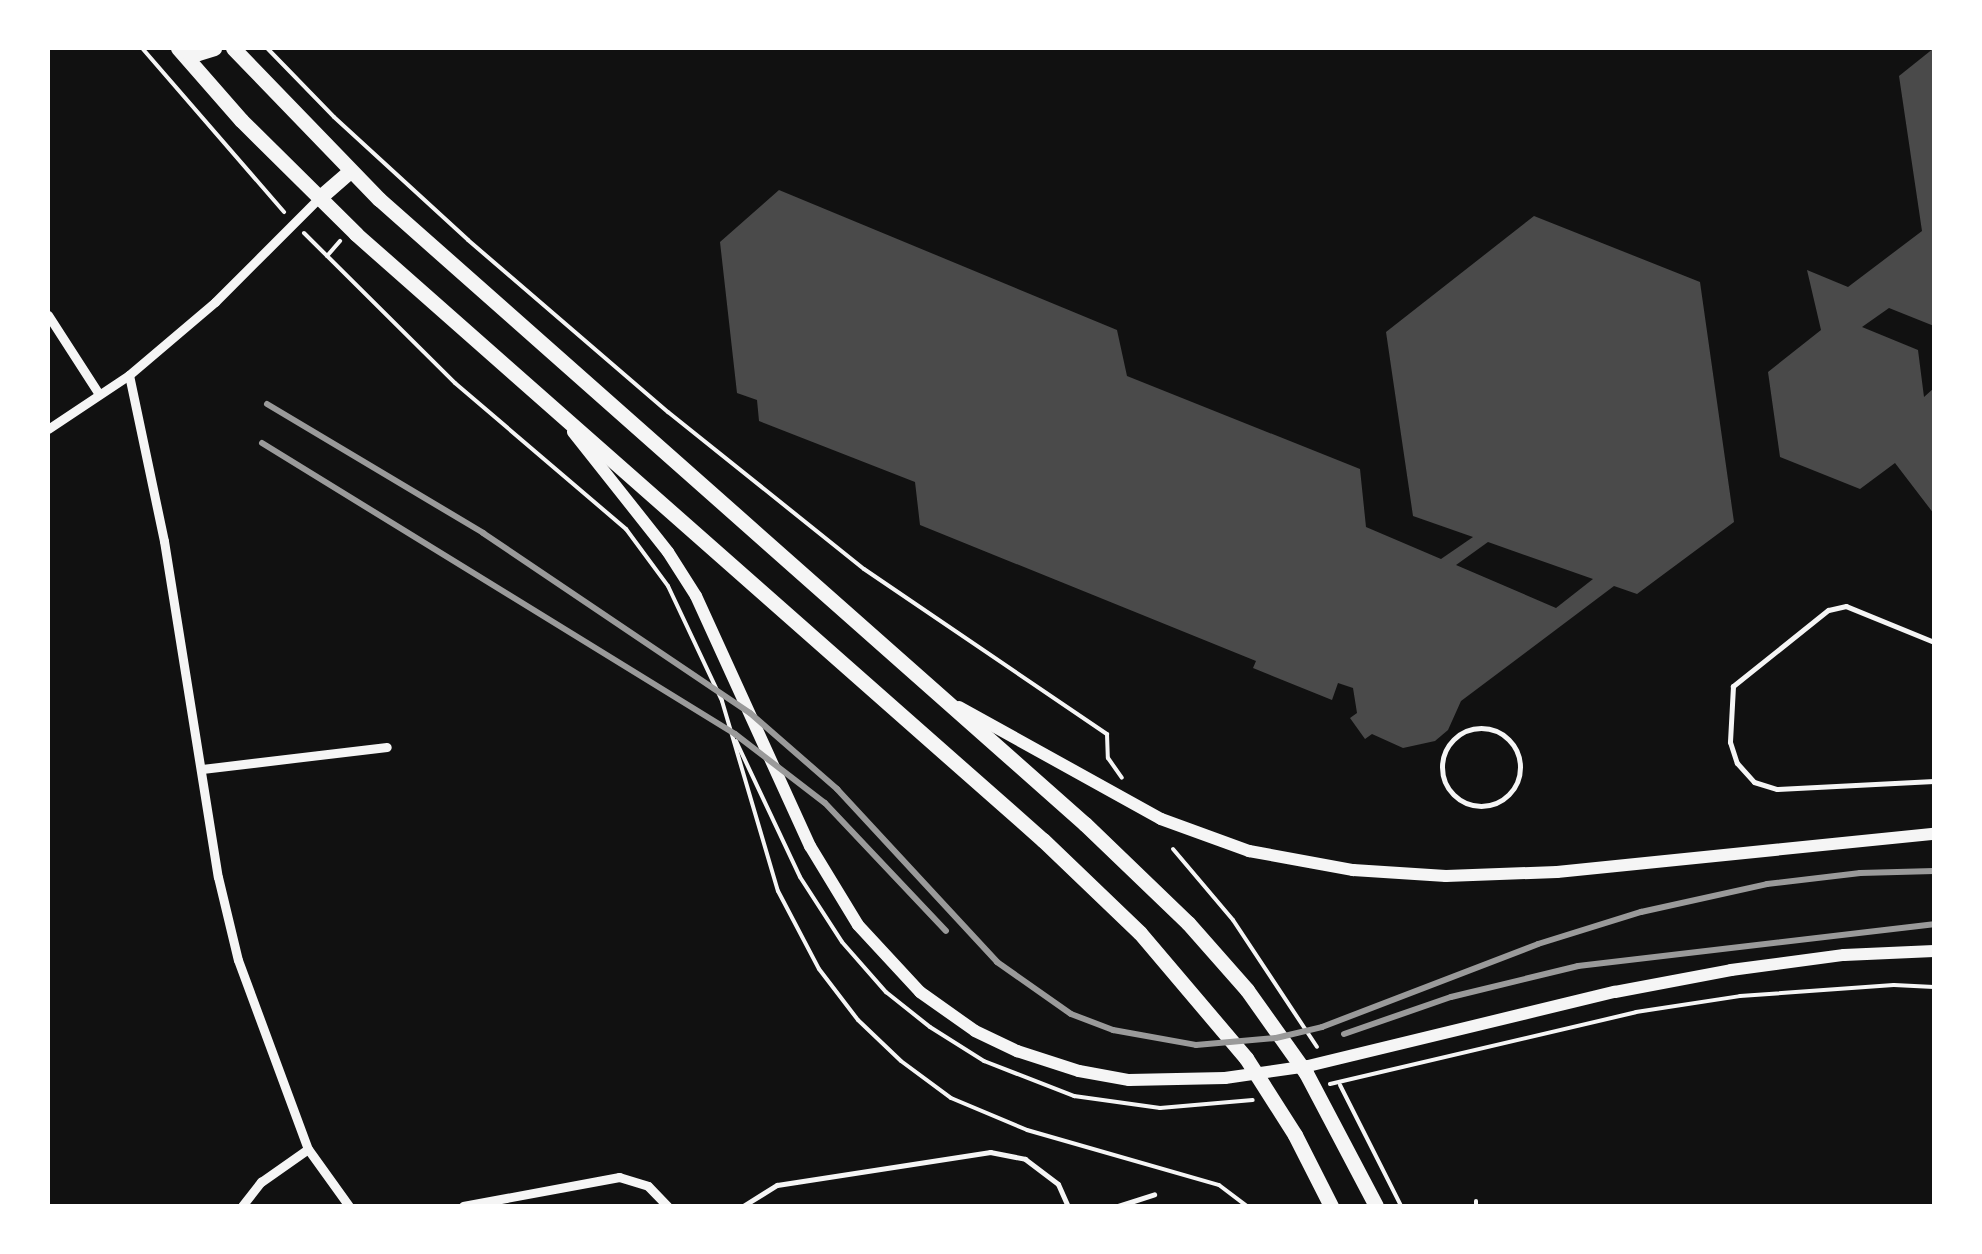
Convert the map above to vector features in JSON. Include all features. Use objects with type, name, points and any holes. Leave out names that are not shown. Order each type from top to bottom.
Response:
[{"type":"main road","points":[[180,49],[198,52],[214,48]]},
{"type":"main road","points":[[233,48],[350,171],[1114,850],[1236,976],[1306,1072],[1376,1206]]},
{"type":"main road","points":[[180,49],[318,198],[558,415],[1057,853],[1182,977],[1230,1035],[1296,1135],[1331,1206]]},
{"type":"main road","points":[[318,198],[350,171]]},
{"type":"main road","points":[[558,415],[668,552],[696,596],[826,875],[858,925],[893,966],[960,1021],[1044,1062],[1130,1080],[1204,1081],[1274,1071],[1731,970],[1844,955],[1934,951]]},
{"type":"main road","points":[[943,698],[1161,819],[1250,851],[1354,870],[1446,876],[1557,872],[1934,834]]},
{"type":"street","points":[[48,429],[129,375],[215,302],[318,198]]},
{"type":"street","points":[[48,315],[99,394]]},
{"type":"street","points":[[129,375],[164,540],[218,877],[238,960],[308,1150],[349,1206]]},
{"type":"street","points":[[202,769],[387,747]]},
{"type":"street","points":[[242,1206],[261,1182],[308,1150]]},
{"type":"street","points":[[463,1206],[619,1178],[648,1186],[667,1206]]},
{"type":"lane","points":[[1934,642],[1846,606],[1828,610],[1733,686],[1730,742],[1737,763],[1754,782],[1777,789],[1934,781]]},
{"type":"lane","points":[[1475,728],[1488,728],[1511,742],[1518,754],[1519,772],[1503,799],[1476,806],[1453,794],[1442,771],[1444,752],[1456,736],[1475,728]]},
{"type":"lane","points":[[742,1206],[778,1185],[990,1152],[1025,1159],[1058,1184],[1068,1206]]},
{"type":"lane","points":[[1118,1206],[1154,1194]]},
{"type":"path","points":[[142,48],[264,192]]},
{"type":"path","points":[[267,48],[334,117],[580,336],[864,570],[1107,734],[1108,758],[1125,783]]},
{"type":"path","points":[[326,256],[455,383],[626,529],[668,586],[732,732],[778,891],[819,969],[858,1020],[901,1062],[951,1098],[1026,1130],[1219,1185],[1247,1206]]},
{"type":"path","points":[[1173,848],[1234,920],[1279,994]]},
{"type":"path","points":[[1360,1120],[1401,1206]]},
{"type":"building","points":[[1934,48],[1934,326],[1889,308],[1862,327],[1918,350],[1924,397],[1934,388],[1934,514],[1895,463],[1860,489],[1780,457],[1768,372],[1821,330],[1807,270],[1848,287],[1922,231],[1899,76]]},
{"type":"building","points":[[779,190],[1117,330],[1127,376],[1360,469],[1366,527],[1441,559],[1473,537],[1413,516],[1386,332],[1534,216],[1700,282],[1734,522],[1637,594],[1614,586],[1461,701],[1448,730],[1435,741],[1403,748],[1372,734],[1365,739],[1350,718],[1357,713],[1353,688],[1338,683],[1332,700],[1253,668],[1256,661],[920,525],[915,482],[759,421],[757,400],[737,393],[720,242]],"holes":[[[1488,542],[1593,579],[1556,608],[1456,565]]]},
{"type":"railway","points":[[267,404],[483,533],[750,713],[837,789],[997,962],[1071,1014],[1113,1030],[1196,1045],[1276,1038],[1322,1027],[1538,944],[1641,912],[1767,884],[1860,873],[1934,871]]},
{"type":"railway","points":[[262,443],[735,734],[825,803],[946,931]]},
{"type":"railway","points":[[1344,1034],[1451,997],[1578,966],[1934,924]]}]
